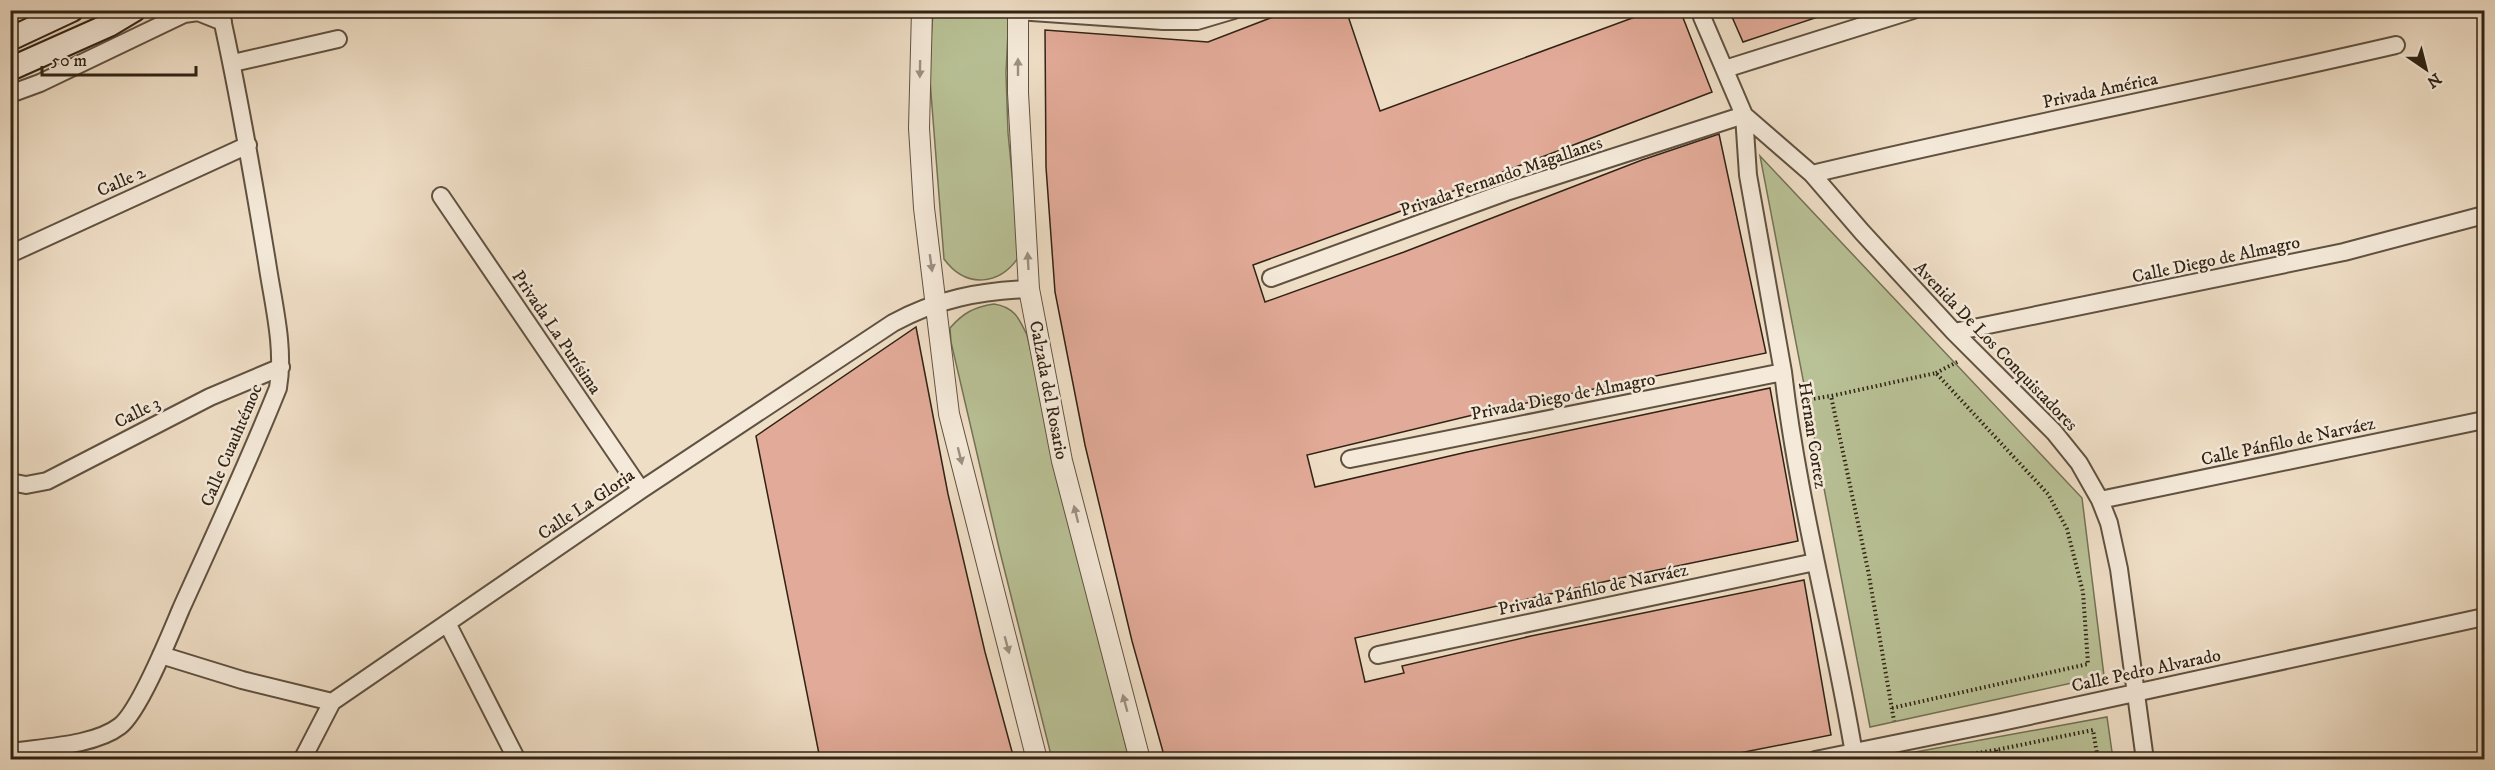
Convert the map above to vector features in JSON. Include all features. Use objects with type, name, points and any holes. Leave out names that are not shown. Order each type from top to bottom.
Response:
[{"type":"main road","points":[[10,39],[72,10]]},
{"type":"main road","points":[[10,69],[109,25],[134,10]]},
{"type":"street","points":[[922,10],[919,128],[924,208],[949,414],[1037,759]]},
{"type":"street","points":[[1018,11],[1163,21],[1197,21],[1234,10]]},
{"type":"street","points":[[1725,69],[1913,10]]},
{"type":"street","name":"Calzada del Rosario","points":[[1018,11],[1018,93],[1029,289],[1062,461],[1140,759]]},
{"type":"street","points":[[10,94],[39,83],[184,14],[198,12],[221,16]]},
{"type":"street","name":"Calle Cuauhtémoc","points":[[10,752],[84,741],[107,734],[121,725],[132,711],[161,655],[278,388],[281,367],[248,145],[233,63],[221,16]]},
{"type":"street","name":"Avenida De Los Conquistadores","points":[[1702,17],[1744,115],[1812,174],[1954,332],[2054,432],[2079,463],[2100,500],[2109,523],[2119,569],[2145,759]]},
{"type":"street","points":[[233,63],[338,39]]},
{"type":"street","name":"Privada América","points":[[1812,174],[2396,45]]},
{"type":"street","name":"Privada Fernando Magallanes","points":[[1271,278],[1506,192],[1744,115]]},
{"type":"street","name":"Hernan Cortez","points":[[1744,115],[1748,175],[1784,372],[1787,403],[1815,562],[1854,755]]},
{"type":"street","name":"Calle 2","points":[[10,254],[248,145]]},
{"type":"street","name":"Privada La Purísima","points":[[441,196],[641,490]]},
{"type":"street","name":"Calle Diego de Almagro","points":[[1954,332],[2344,252],[2484,215]]},
{"type":"street","name":"Calle La Gloria","points":[[332,702],[641,490],[866,340],[915,311],[937,303],[970,294],[1029,289]]},
{"type":"street","name":"Calle 3","points":[[10,482],[26,485],[47,481],[210,397],[281,367]]},
{"type":"street","name":"Privada Diego de Almagro","points":[[1350,459],[1784,372]]},
{"type":"street","name":"Calle Pánfilo de Narváez","points":[[2100,500],[2484,420]]},
{"type":"street","name":"Privada Pánfilo de Narváez","points":[[1378,655],[1815,562]]},
{"type":"street","name":"Calle Pedro Alvarado","points":[[1815,759],[1854,755],[2484,617]]},
{"type":"street","points":[[447,623],[517,759]]},
{"type":"street","points":[[161,655],[242,680],[332,702],[303,759]]},
{"type":"path","points":[[1787,403],[1831,396],[1936,372],[1975,353]]},
{"type":"path","points":[[1892,708],[2088,664],[2083,592],[2067,529],[2048,494],[1936,372]]},
{"type":"path","points":[[1831,396],[1868,570],[1894,721]]},
{"type":"path","points":[[1932,759],[1996,750],[2093,730],[2098,759]]},
{"type":"path","points":[[1996,750],[1998,759]]},
{"type":"green space","points":[[933,11],[1009,11],[1006,73],[1008,133],[1020,255],[1003,273],[993,278],[972,279],[953,269],[944,259],[929,68]]},
{"type":"green space","points":[[1760,156],[2082,498],[2104,676],[1870,727]]},
{"type":"green space","points":[[994,304],[1001,305],[1015,314],[1027,335],[1129,759],[1052,759],[999,548],[951,342],[950,328],[960,318],[975,309]]},
{"type":"green space","points":[[2107,717],[2113,759],[1877,759]]},
{"type":"building","points":[[1291,10],[1346,10],[1380,111],[1654,10],[1680,10],[1712,92],[1253,265],[1265,302],[1404,252],[1642,160],[1719,134],[1766,353],[1502,408],[1307,455],[1315,487],[1467,452],[1770,388],[1798,541],[1643,573],[1355,638],[1365,682],[1404,673],[1402,666],[1531,636],[1804,580],[1831,735],[1709,759],[1165,759],[1132,641],[1085,445],[1055,292],[1046,167],[1045,30],[1208,42]]},
{"type":"building","points":[[1729,10],[1827,10],[1827,14],[1743,42]]},
{"type":"building","points":[[916,327],[948,494],[985,652],[1014,759],[820,759],[756,436]]}]
